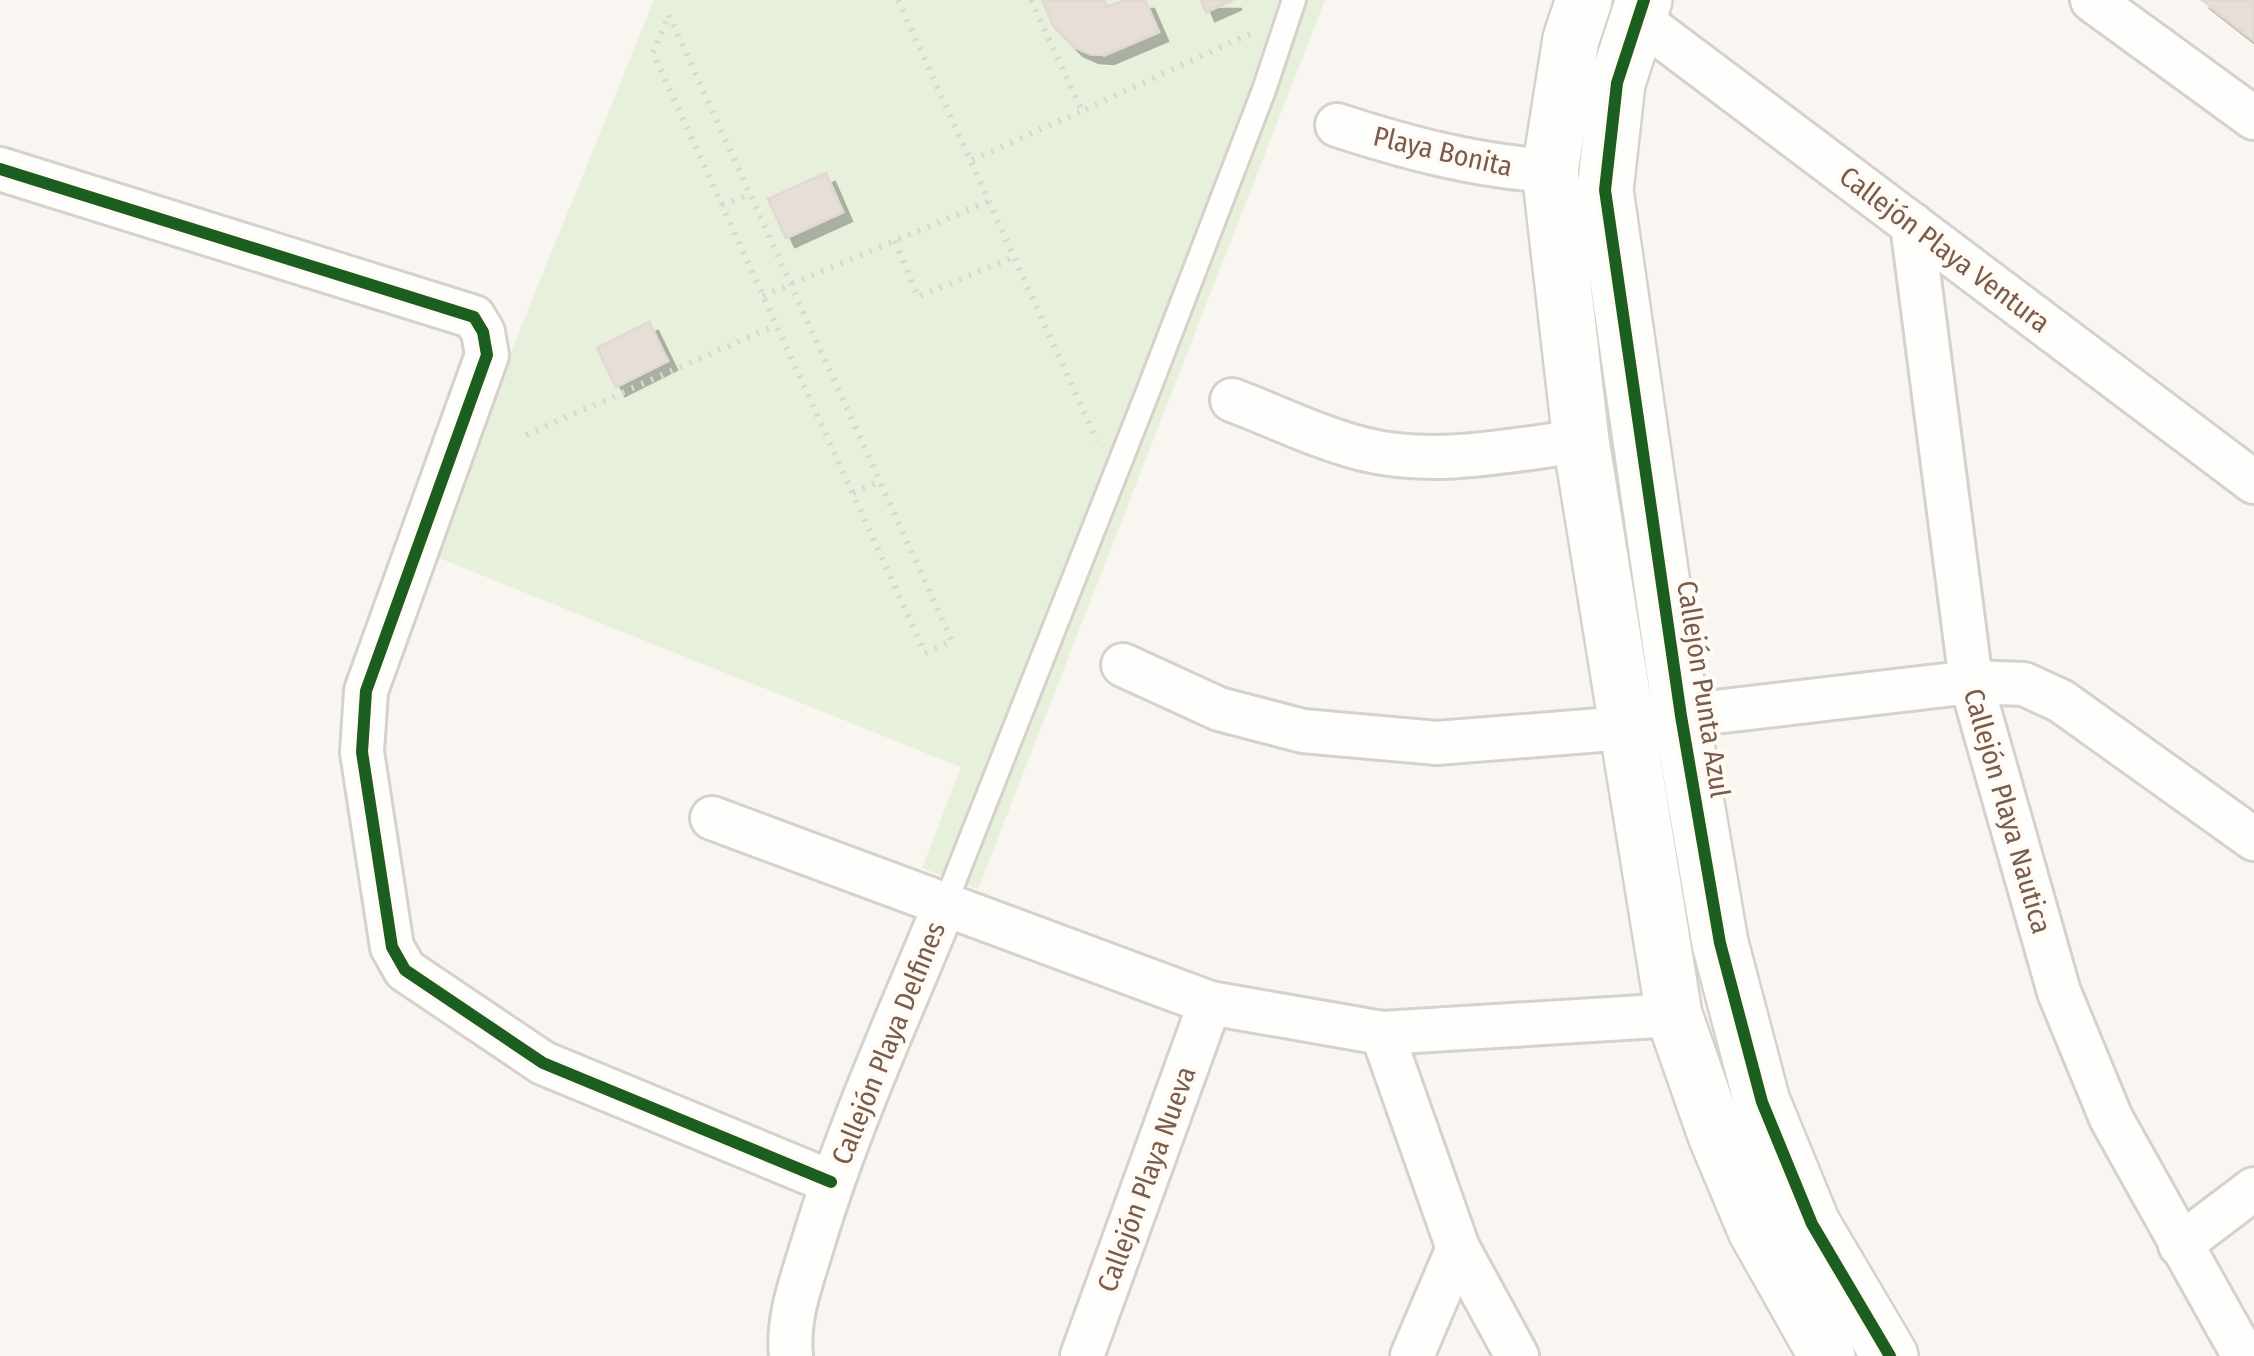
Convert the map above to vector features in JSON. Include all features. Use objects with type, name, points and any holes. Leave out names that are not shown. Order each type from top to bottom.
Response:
[{"type":"street","points":[[1584,0],[1571,38],[1550,171],[1581,441],[1674,1015],[1716,1135],[1756,1230],[1827,1356]]},
{"type":"street","points":[[2092,0],[2254,118]]},
{"type":"street","name":"Callejón Playa Ventura","points":[[1640,8],[1912,224],[2254,482]]},
{"type":"street","name":"Callejón Punta Azul","points":[[1640,8],[1616,84],[1605,190],[1681,716],[1720,943],[1762,1102],[1812,1224],[1890,1356]]},
{"type":"street","name":"Playa Bonita","points":[[1337,125],[1451,157],[1502,168],[1550,171]]},
{"type":"street","points":[[0,169],[474,317],[483,332],[487,355],[366,690],[362,752],[392,948],[406,970],[542,1062],[831,1182]]},
{"type":"street","name":"Callejón Playa Nautica","points":[[1912,224],[1971,682],[2059,992],[2110,1118],[2244,1356]]},
{"type":"street","points":[[1232,400],[1363,449],[1404,454],[1452,457],[1581,441]]},
{"type":"street","points":[[1124,665],[1220,709],[1302,731],[1436,743],[1626,726],[1971,682],[2024,684],[2062,700],[2254,839]]},
{"type":"street","points":[[712,818],[1210,1002],[1382,1034],[1674,1015]]},
{"type":"street","name":"Callejón Playa Delfines","points":[[791,1356],[789,1336],[796,1300],[831,1182],[945,904]]},
{"type":"street","name":"Callejón Playa Nueva","points":[[1082,1356],[1210,1002]]},
{"type":"street","points":[[1382,1034],[1458,1248],[1516,1356]]},
{"type":"street","points":[[2180,1246],[2254,1188]]},
{"type":"street","points":[[1412,1356],[1458,1248]]},
{"type":"lane","points":[[945,904],[1147,394],[1264,90],[1294,0]]},
{"type":"path","points":[[898,0],[1098,444]]},
{"type":"path","points":[[1031,0],[1082,111]]},
{"type":"path","points":[[669,16],[750,194],[952,641],[925,653],[653,52],[669,16]]},
{"type":"path","points":[[972,160],[1260,30]]},
{"type":"path","points":[[722,205],[750,194]]},
{"type":"path","points":[[763,296],[990,201]]},
{"type":"path","points":[[894,241],[918,297],[1014,257]]},
{"type":"path","points":[[526,435],[776,324]]},
{"type":"path","points":[[853,493],[880,480]]},
{"type":"green space","points":[[654,0],[1325,0],[978,889],[922,868],[961,767],[429,554]]},
{"type":"building","points":[[1042,0],[1104,0],[1107,7],[1125,0],[1145,0],[1159,32],[1105,55],[1090,54],[1074,47],[1054,27]]},
{"type":"building","points":[[1201,0],[1233,0],[1206,12]]},
{"type":"building","points":[[2202,0],[2254,0],[2254,41]]},
{"type":"building","points":[[826,173],[843,212],[786,238],[768,199]]},
{"type":"building","points":[[649,322],[668,361],[616,387],[597,348]]},
{"type":"cycle path","points":[[1644,0],[1617,83],[1605,190],[1681,716],[1720,943],[1762,1102],[1812,1224],[1890,1356]]},
{"type":"cycle path","points":[[0,169],[474,317],[483,332],[487,355],[366,691],[362,752],[392,947],[405,970],[543,1063],[831,1182]]}]
